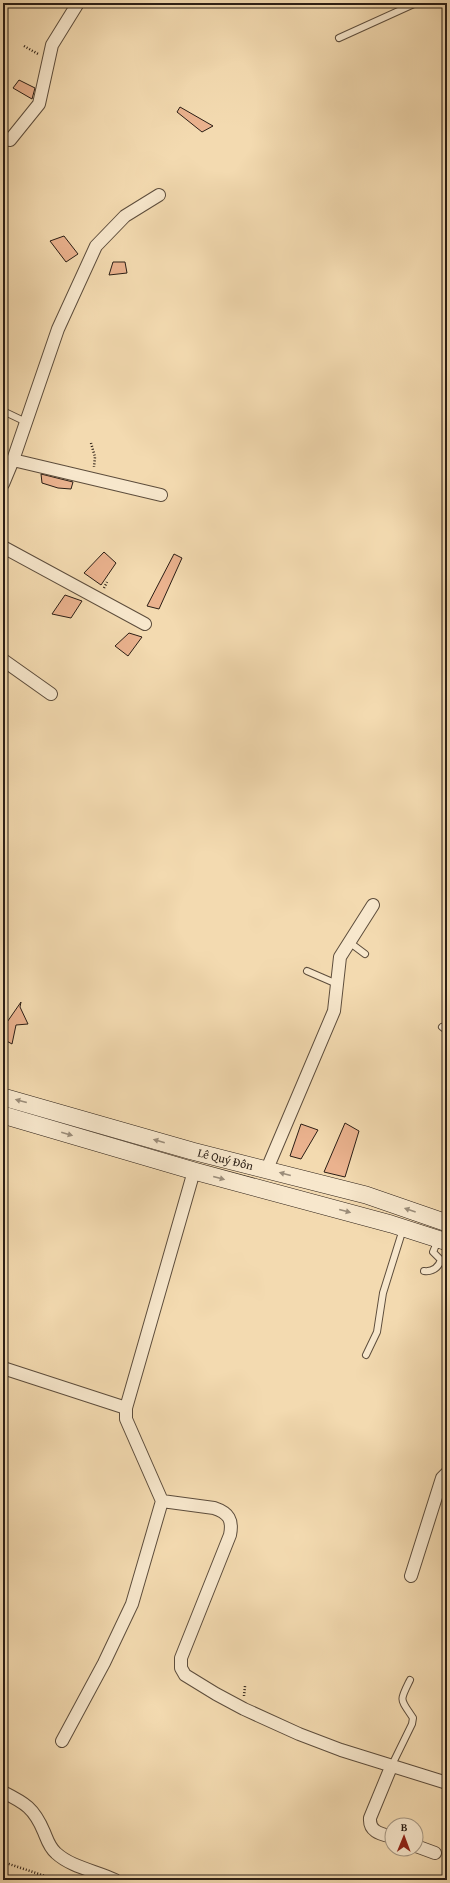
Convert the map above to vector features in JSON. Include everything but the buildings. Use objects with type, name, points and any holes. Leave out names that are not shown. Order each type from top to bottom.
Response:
[{"type":"main road","name":"Lê Quý Đôn","points":[[3,1096],[192,1151],[366,1195],[446,1218]]},
{"type":"main road","points":[[38,1125],[43,1107]]},
{"type":"main road","name":"Lê Quý Đôn","points":[[3,1115],[194,1171],[443,1240]]},
{"type":"street","points":[[10,140],[39,104],[52,45],[78,3]]},
{"type":"street","points":[[3,484],[13,460],[58,329],[96,246],[125,216],[159,195]]},
{"type":"street","points":[[13,460],[161,495]]},
{"type":"street","points":[[3,547],[145,624]]},
{"type":"street","points":[[3,660],[51,694]]},
{"type":"street","points":[[267,1169],[334,1011],[340,958],[373,904]]},
{"type":"street","points":[[62,1741],[104,1664],[132,1604],[162,1501],[126,1419],[126,1408],[194,1171]]},
{"type":"street","points":[[3,1368],[126,1408]]},
{"type":"street","points":[[411,1576],[442,1478],[447,1473]]},
{"type":"street","points":[[162,1501],[221,1510],[231,1520],[232,1525],[230,1535],[181,1658],[181,1668],[186,1675],[216,1694],[299,1734],[391,1767],[447,1783]]},
{"type":"street","points":[[384,1835],[375,1832],[370,1826],[370,1822],[391,1767]]},
{"type":"street","points":[[3,1792],[27,1805],[33,1811],[55,1853],[72,1863],[115,1880]]},
{"type":"street","points":[[424,1849],[435,1853]]},
{"type":"lane","points":[[339,38],[416,3]]},
{"type":"lane","points":[[3,410],[26,422]]},
{"type":"lane","points":[[349,942],[365,954]]},
{"type":"lane","points":[[307,971],[337,984]]},
{"type":"lane","points":[[366,1355],[378,1332],[383,1293],[404,1228]]},
{"type":"lane","points":[[424,1271],[436,1269],[441,1260],[433,1252],[443,1240]]},
{"type":"lane","points":[[391,1767],[412,1724],[413,1718],[404,1707],[402,1701],[402,1695],[410,1680]]},
{"type":"path","points":[[89,478],[94,466],[95,458],[92,443]]},
{"type":"path","points":[[3,1862],[57,1880]]}]
